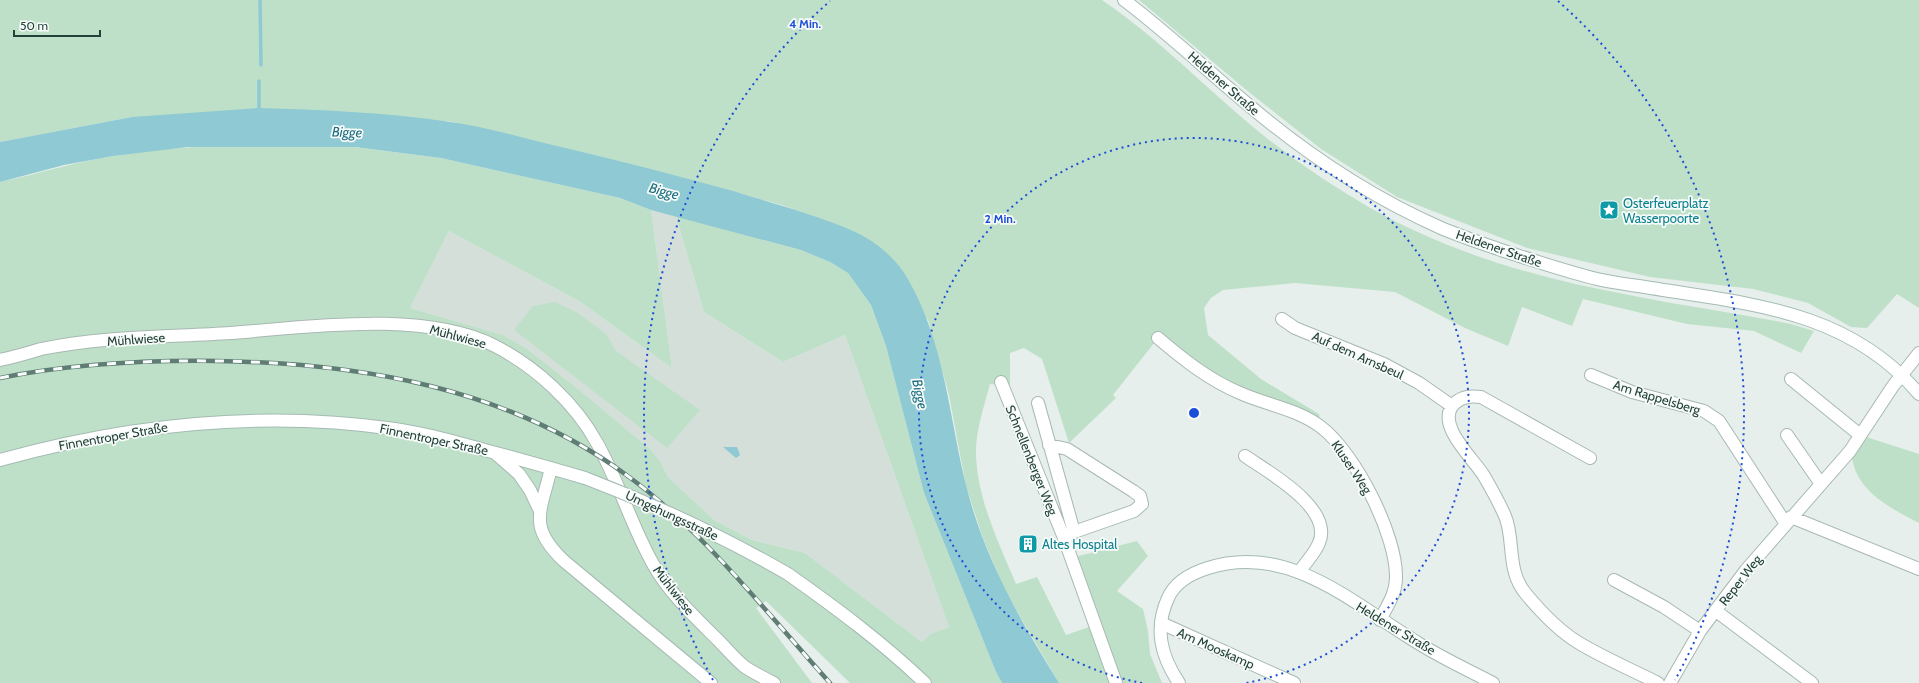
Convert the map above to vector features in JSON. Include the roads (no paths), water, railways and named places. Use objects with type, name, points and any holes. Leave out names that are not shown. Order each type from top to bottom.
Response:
[{"type":"street","name":"Heldener Straße","points":[[1124,0],[1154,23],[1263,117],[1302,147],[1364,188],[1405,211],[1443,229],[1477,241],[1534,261],[1598,279],[1761,305],[1804,317],[1846,336],[1882,358],[1902,374],[1919,394]]},
{"type":"street","name":"Auf dem Arnsbeul","points":[[1282,319],[1295,328],[1384,364],[1419,383],[1452,406]]},
{"type":"street","name":"Mühlwiese","points":[[0,360],[43,349],[99,341],[334,325],[414,325],[442,329],[495,346],[534,371],[576,412],[596,441],[607,461],[645,548],[661,578],[693,616],[744,666],[774,683]]},
{"type":"street","name":"Kluser Weg","points":[[1158,338],[1194,368],[1220,384],[1306,418],[1338,442],[1364,481],[1378,510],[1392,550],[1396,578],[1393,596],[1380,620]]},
{"type":"street","name":"Reper Weg","points":[[1670,683],[1700,630],[1746,570],[1850,450],[1902,374],[1919,353]]},
{"type":"street","name":"Am Rappelsberg","points":[[1591,375],[1632,392],[1704,411],[1719,420],[1789,520]]},
{"type":"street","points":[[1791,379],[1860,435]]},
{"type":"street","name":"Schnellenberger Weg","points":[[1001,382],[1069,535]]},
{"type":"street","points":[[1590,458],[1481,397],[1469,396],[1459,400],[1452,406],[1450,420],[1454,438],[1483,474],[1506,517],[1514,573],[1524,593],[1562,631],[1579,643],[1658,683]]},
{"type":"street","name":"Schnellenberger Weg","points":[[1038,403],[1069,535],[1116,683]]},
{"type":"street","name":"Finnentroper Straße","points":[[0,460],[56,446],[140,429],[230,420],[263,420],[323,422],[396,429],[459,442],[551,468]]},
{"type":"street","points":[[1787,435],[1821,484]]},
{"type":"street","name":"Schnellenberger Weg","points":[[1048,445],[1068,449],[1140,496],[1142,504],[1134,511],[1069,535]]},
{"type":"street","points":[[494,452],[519,474],[530,490],[540,511]]},
{"type":"street","points":[[1245,456],[1290,487],[1318,517],[1321,530],[1319,543],[1300,571]]},
{"type":"street","points":[[551,468],[540,511],[540,528],[546,542],[554,552],[711,683]]},
{"type":"street","name":"Umgehungsstraße","points":[[551,468],[585,478],[646,501],[711,532],[788,574],[858,624],[900,659],[925,683]]},
{"type":"street","points":[[1789,520],[1919,569]]},
{"type":"street","name":"Heldener Straße","points":[[1179,683],[1168,667],[1160,643],[1161,623],[1170,594],[1180,582],[1198,571],[1224,563],[1254,561],[1278,564],[1300,571],[1329,586],[1420,645],[1493,683]]},
{"type":"street","points":[[1614,580],[1664,607],[1700,630]]},
{"type":"street","points":[[1716,611],[1812,683]]},
{"type":"street","name":"Am Mooskamp","points":[[1161,623],[1294,683]]},
{"type":"water","name":"Bigge","points":[[259,108],[375,113],[460,123],[632,164],[733,191],[837,224],[860,234],[876,244],[891,257],[904,273],[921,305],[931,330],[945,381],[966,485],[983,538],[993,563],[1017,612],[1059,683],[1002,683],[996,672],[924,493],[886,346],[871,305],[848,273],[830,262],[801,250],[651,210],[620,198],[441,158],[355,147],[188,147],[113,156],[64,165],[0,182],[0,142],[132,117]]},
{"type":"water","points":[[723,447],[737,447],[740,455],[736,458]]},
{"type":"waterway","points":[[260,0],[261,65]]},
{"type":"waterway","points":[[259,81],[259,112]]},
{"type":"railway","points":[[0,378],[54,369],[135,362],[217,361],[271,363],[324,367],[378,375],[430,386],[482,401],[532,420],[579,445],[625,474],[654,496],[733,573],[830,683]]},
{"type":"place","name":"Osterfeuerplatz Wasserpoorte","points":[[1609,210]]},
{"type":"place","name":"Altes Hospital","points":[[1028,544]]}]
